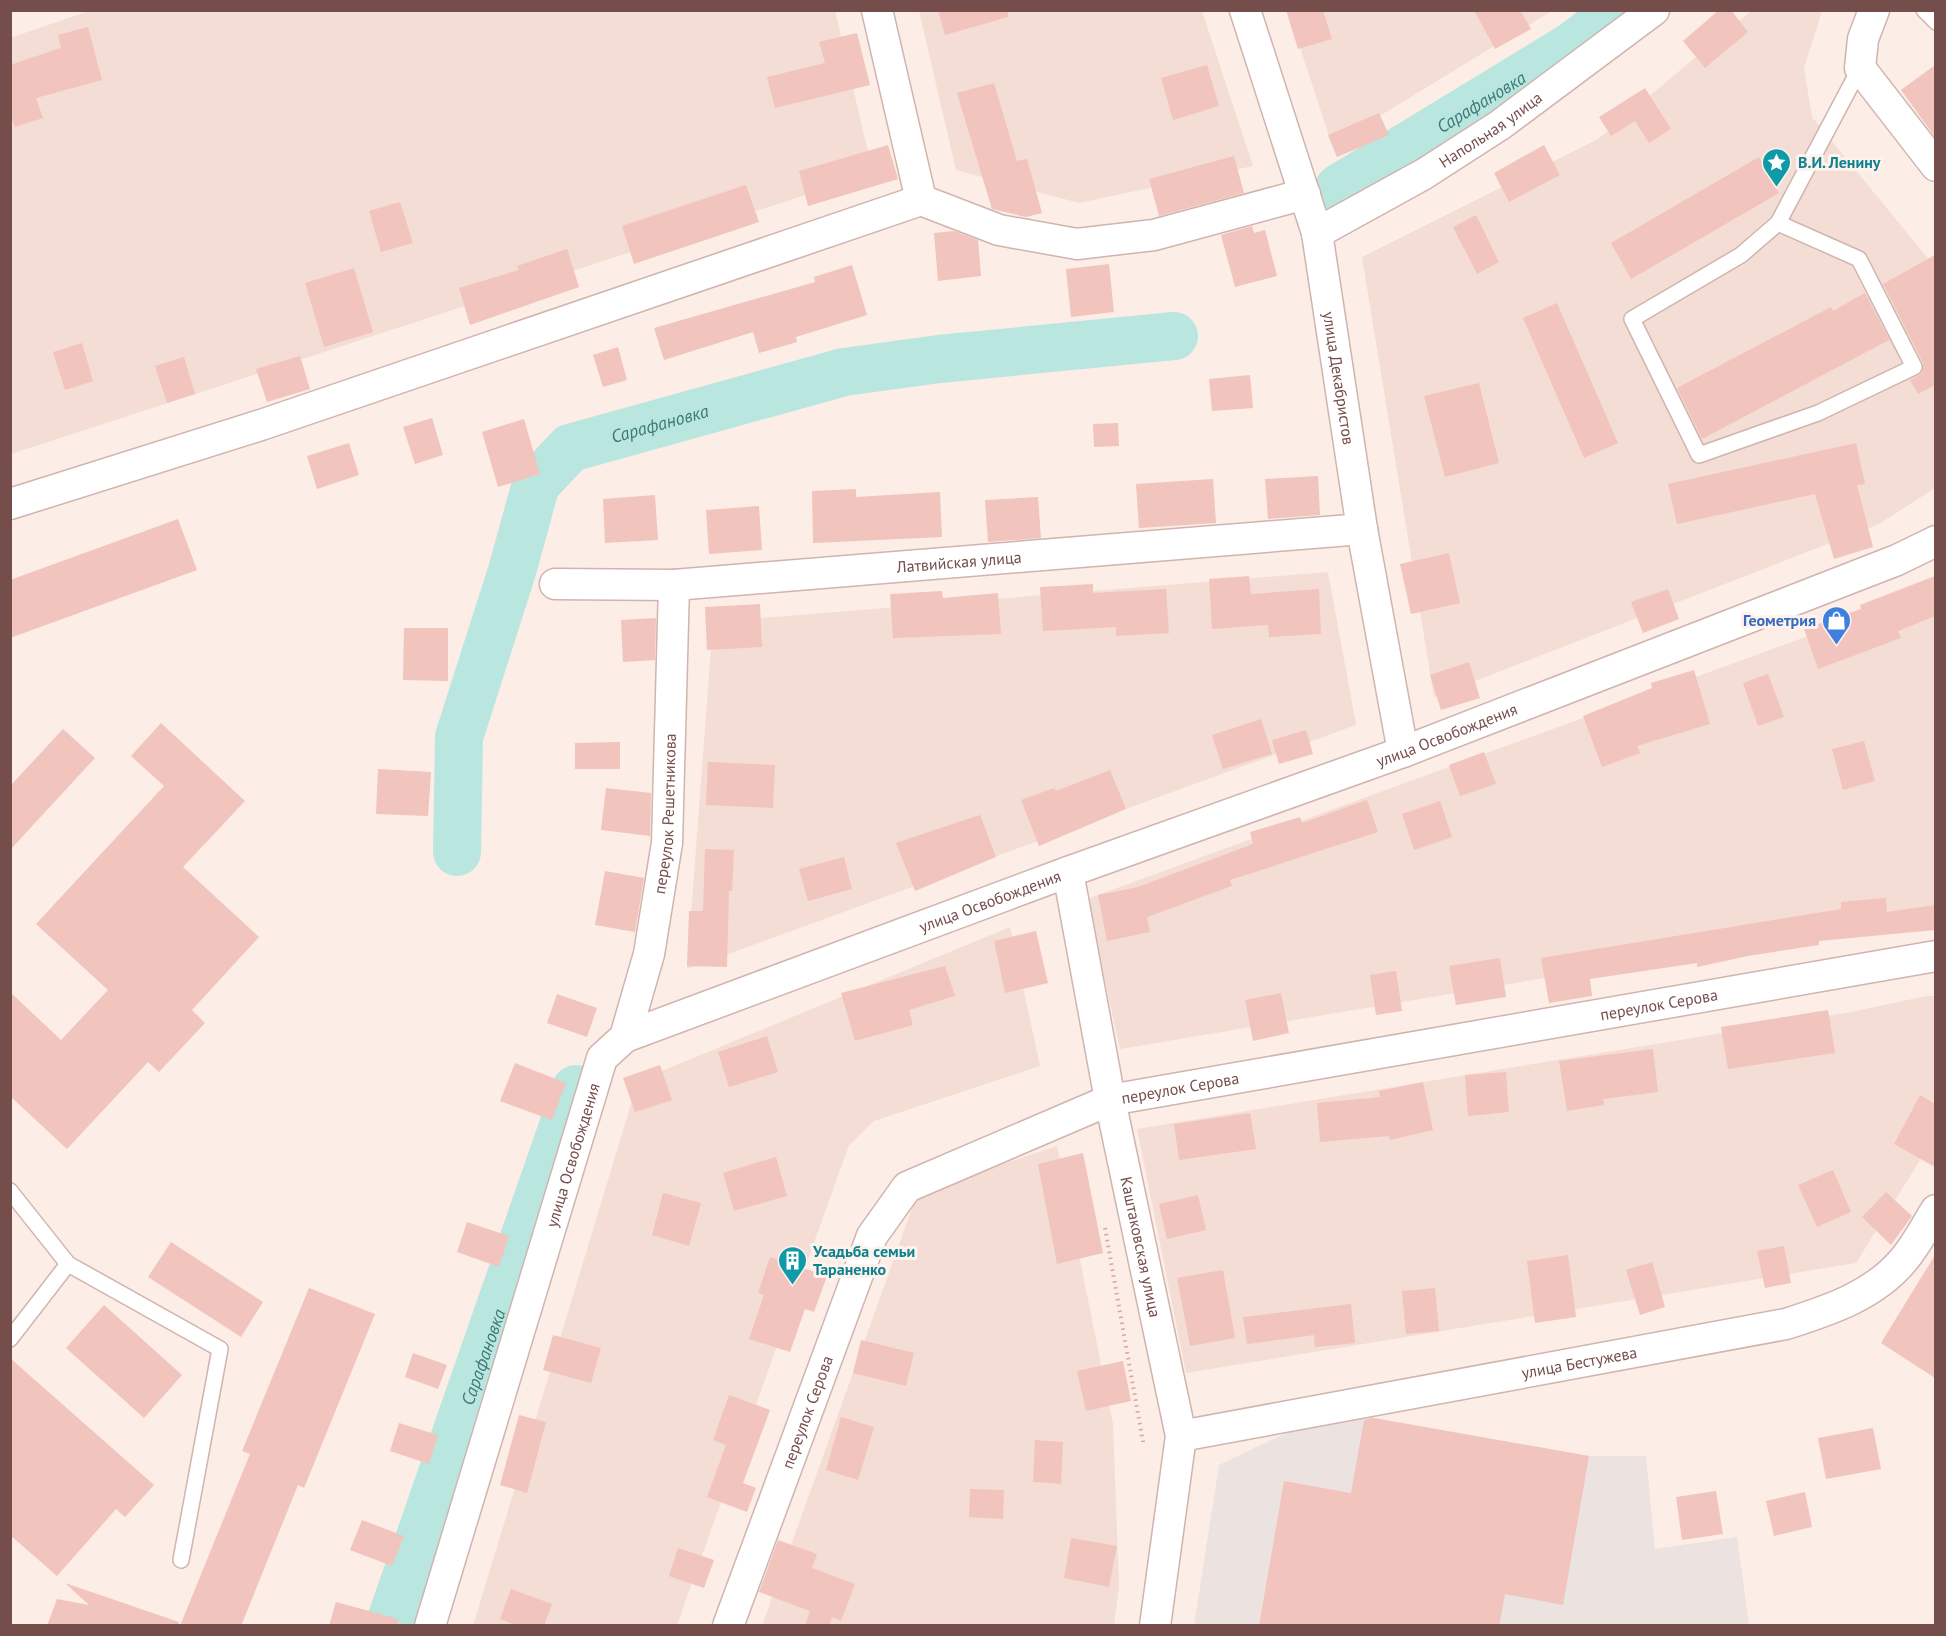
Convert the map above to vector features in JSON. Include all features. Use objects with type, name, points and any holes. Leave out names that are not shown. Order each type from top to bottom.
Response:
[{"type":"street","points":[[877,10],[921,200]]},
{"type":"street","name":"улица Декабристов","points":[[1245,10],[1317,233],[1362,529],[1403,752]]},
{"type":"street","name":"Напольная улица","points":[[1317,233],[1424,174],[1500,125],[1654,10]]},
{"type":"street","points":[[1874,10],[1863,39],[1860,68],[1935,166]]},
{"type":"street","points":[[10,504],[261,425],[921,200],[999,230],[1077,244],[1154,235],[1305,194]]},
{"type":"street","name":"Латвийская улица","points":[[555,584],[674,585],[1362,529]]},
{"type":"street","name":"улица Освобождения","points":[[430,1626],[602,1058],[625,1037],[1068,872],[1403,752],[1897,560],[1935,541]]},
{"type":"street","name":"переулок Решетникова","points":[[625,1037],[649,954],[666,843],[674,585]]},
{"type":"street","name":"Каштаковская улица","points":[[1068,872],[1110,1100],[1181,1436],[1155,1626]]},
{"type":"street","name":"переулок Серова","points":[[728,1626],[872,1236],[907,1187],[1110,1100],[1924,956],[1935,956]]},
{"type":"street","name":"улица Бестужева","points":[[1181,1436],[1786,1324],[1821,1313],[1863,1294],[1882,1280],[1905,1258],[1935,1210]]},
{"type":"lane","points":[[1924,10],[1935,22]]},
{"type":"lane","points":[[1778,223],[1859,259],[1914,367],[1818,413],[1699,456],[1632,320],[1742,255],[1778,223],[1860,68]]},
{"type":"lane","points":[[10,1191],[68,1264],[220,1349],[181,1560]]},
{"type":"lane","points":[[10,1339],[68,1264]]},
{"type":"path","points":[[1105,1225],[1143,1443]]},
{"type":"shaded area","points":[[92,10],[835,11],[873,173],[11,454],[10,38]]},
{"type":"shaded area","points":[[919,11],[1202,11],[1253,166],[1079,203],[956,170]]},
{"type":"shaded area","points":[[1288,11],[1552,11],[1332,145]]},
{"type":"shaded area","points":[[1751,11],[1822,11],[1804,68],[1812,117],[1935,267],[1935,488],[1879,524],[1434,697],[1362,257],[1598,139]]},
{"type":"shaded area","points":[[1328,572],[1356,725],[687,969],[713,622]]},
{"type":"shaded area","points":[[1935,581],[1935,917],[1916,916],[1120,1049],[1087,899],[1912,598]]},
{"type":"shaded area","points":[[1010,927],[1040,1066],[874,1121],[849,1145],[677,1625],[473,1626],[638,1081]]},
{"type":"shaded area","points":[[1935,996],[1935,1136],[1856,1263],[1186,1373],[1137,1129],[1851,1012]]},
{"type":"shaded area","points":[[1057,1146],[1113,1424],[1119,1586],[1114,1625],[762,1626],[918,1192]]},
{"type":"shaded area","points":[[1326,1414],[1365,1416],[1589,1456],[1646,1456],[1655,1549],[1737,1537],[1749,1625],[1194,1626],[1219,1465]]},
{"type":"building","points":[[938,10],[1008,10],[1008,17],[945,35]]},
{"type":"building","points":[[1286,10],[1323,10],[1332,39],[1298,49]]},
{"type":"building","points":[[1474,10],[1520,10],[1531,29],[1495,49]]},
{"type":"building","points":[[1719,10],[1731,10],[1748,32],[1705,68],[1683,41]]},
{"type":"building","points":[[88,27],[102,80],[36,98],[43,118],[15,127],[10,113],[10,65],[61,48],[58,35]]},
{"type":"building","points":[[857,33],[870,85],[775,108],[767,77],[825,63],[819,42]]},
{"type":"building","points":[[1207,65],[1219,106],[1173,120],[1161,78]]},
{"type":"building","points":[[1935,65],[1935,137],[1901,90]]},
{"type":"building","points":[[994,83],[1017,161],[1027,159],[1042,213],[1026,217],[992,209],[957,93]]},
{"type":"building","points":[[1645,88],[1671,129],[1649,143],[1635,121],[1611,136],[1599,117]]},
{"type":"building","points":[[1379,113],[1389,135],[1337,157],[1328,135]]},
{"type":"building","points":[[888,145],[898,179],[808,206],[799,171]]},
{"type":"building","points":[[1544,145],[1560,175],[1509,202],[1494,173]]},
{"type":"building","points":[[1234,156],[1244,193],[1159,216],[1149,179]]},
{"type":"building","points":[[1759,157],[1779,193],[1631,279],[1611,243]]},
{"type":"building","points":[[746,185],[759,222],[634,264],[622,226]]},
{"type":"building","points":[[400,202],[413,243],[381,252],[369,211]]},
{"type":"building","points":[[1476,215],[1499,262],[1477,274],[1453,227]]},
{"type":"building","points":[[1252,226],[1254,233],[1265,230],[1277,276],[1235,287],[1221,235]]},
{"type":"building","points":[[954,231],[978,240],[981,276],[938,281],[934,233]]},
{"type":"building","points":[[567,249],[579,287],[470,325],[459,288],[519,270],[517,266]]},
{"type":"building","points":[[1935,255],[1935,385],[1918,394],[1910,380],[1922,373],[1923,363],[1883,284]]},
{"type":"building","points":[[1109,264],[1114,312],[1071,317],[1066,269]]},
{"type":"building","points":[[852,265],[867,315],[796,337],[797,342],[759,353],[753,332],[664,360],[654,328],[815,282],[814,277]]},
{"type":"building","points":[[354,268],[373,332],[324,347],[305,283]]},
{"type":"building","points":[[1865,293],[1899,358],[1889,340],[1702,439],[1677,388],[1831,307],[1833,311]]},
{"type":"building","points":[[1557,303],[1618,443],[1584,458],[1523,318]]},
{"type":"building","points":[[82,343],[93,381],[65,390],[53,352]]},
{"type":"building","points":[[618,347],[627,380],[603,387],[593,355]]},
{"type":"building","points":[[300,356],[310,389],[267,402],[256,369]]},
{"type":"building","points":[[184,357],[195,394],[167,403],[155,366]]},
{"type":"building","points":[[1250,375],[1253,408],[1212,411],[1209,379]]},
{"type":"building","points":[[1479,383],[1499,463],[1445,477],[1424,396]]},
{"type":"building","points":[[432,418],[443,455],[415,464],[403,427]]},
{"type":"building","points":[[524,419],[540,474],[498,487],[482,432]]},
{"type":"building","points":[[1118,423],[1119,446],[1094,447],[1093,424]]},
{"type":"building","points":[[349,443],[359,475],[317,489],[307,456]]},
{"type":"building","points":[[1856,443],[1865,484],[1857,485],[1873,547],[1834,559],[1815,494],[1677,524],[1668,484]]},
{"type":"building","points":[[1318,476],[1320,515],[1268,519],[1265,479]]},
{"type":"building","points":[[1213,479],[1216,523],[1139,528],[1136,484]]},
{"type":"building","points":[[856,489],[856,497],[940,492],[942,537],[813,543],[812,491]]},
{"type":"building","points":[[655,495],[658,540],[605,543],[603,499]]},
{"type":"building","points":[[1038,497],[1041,538],[988,542],[985,500]]},
{"type":"building","points":[[759,506],[762,550],[709,554],[706,510]]},
{"type":"building","points":[[178,519],[197,570],[10,638],[10,580]]},
{"type":"building","points":[[1449,553],[1460,603],[1411,614],[1400,564]]},
{"type":"building","points":[[1249,576],[1251,594],[1319,589],[1321,634],[1269,637],[1268,625],[1212,629],[1209,579]]},
{"type":"building","points":[[1935,576],[1935,616],[1898,631],[1901,638],[1818,669],[1804,629],[1861,609],[1860,605]]},
{"type":"building","points":[[1093,584],[1093,593],[1166,589],[1169,633],[1116,636],[1116,627],[1043,631],[1040,587]]},
{"type":"building","points":[[1668,589],[1679,619],[1643,633],[1631,602]]},
{"type":"building","points":[[942,591],[943,598],[998,593],[1001,634],[893,638],[890,594]]},
{"type":"building","points":[[760,604],[762,647],[707,650],[705,607]]},
{"type":"building","points":[[656,618],[655,660],[623,662],[621,620]]},
{"type":"building","points":[[404,628],[448,628],[448,681],[403,680]]},
{"type":"building","points":[[1469,662],[1480,698],[1441,710],[1430,675]]},
{"type":"building","points":[[1694,670],[1710,724],[1637,746],[1640,753],[1602,767],[1583,716],[1652,688],[1651,683]]},
{"type":"building","points":[[1768,674],[1784,717],[1758,726],[1743,683]]},
{"type":"building","points":[[1261,719],[1272,754],[1223,769],[1212,735]]},
{"type":"building","points":[[161,723],[245,801],[183,867],[259,937],[192,1010],[205,1023],[159,1072],[148,1062],[67,1149],[10,1096],[10,992],[61,1040],[108,990],[36,924],[164,786],[131,756]]},
{"type":"building","points":[[63,729],[95,758],[10,850],[10,786]]},
{"type":"building","points":[[1306,730],[1313,754],[1279,764],[1272,740]]},
{"type":"building","points":[[1864,741],[1875,781],[1843,790],[1832,749]]},
{"type":"building","points":[[620,742],[620,769],[575,769],[575,743]]},
{"type":"building","points":[[1484,752],[1496,784],[1460,796],[1449,765]]},
{"type":"building","points":[[708,762],[775,765],[773,808],[706,805]]},
{"type":"building","points":[[378,769],[431,772],[428,816],[376,814]]},
{"type":"building","points":[[1110,770],[1126,809],[1039,846],[1021,800],[1054,788],[1056,791]]},
{"type":"building","points":[[606,788],[651,793],[650,836],[601,830]]},
{"type":"building","points":[[1367,800],[1378,832],[1230,880],[1232,886],[1147,917],[1150,932],[1107,941],[1098,895],[1138,887],[1253,844],[1250,832],[1300,817],[1302,823]]},
{"type":"building","points":[[1440,801],[1452,837],[1414,850],[1402,814]]},
{"type":"building","points":[[980,815],[996,857],[915,891],[896,843]]},
{"type":"building","points":[[705,849],[734,850],[732,891],[729,891],[727,967],[687,966],[689,911],[703,911]]},
{"type":"building","points":[[844,857],[852,889],[808,901],[799,869]]},
{"type":"building","points":[[605,871],[644,878],[635,932],[595,925]]},
{"type":"building","points":[[1886,898],[1887,912],[1935,905],[1935,930],[1819,941],[1819,945],[1697,967],[1697,963],[1590,979],[1592,996],[1549,1003],[1541,958],[1841,909],[1841,902]]},
{"type":"building","points":[[1036,931],[1048,983],[1005,993],[994,941]]},
{"type":"building","points":[[1500,958],[1506,997],[1456,1005],[1449,966]]},
{"type":"building","points":[[945,966],[955,996],[909,1010],[913,1025],[855,1041],[841,993]]},
{"type":"building","points":[[1396,971],[1402,1011],[1376,1015],[1370,975]]},
{"type":"building","points":[[1281,993],[1289,1033],[1253,1041],[1245,1000]]},
{"type":"building","points":[[557,994],[597,1008],[587,1037],[547,1023]]},
{"type":"building","points":[[1828,1010],[1835,1053],[1728,1069],[1721,1027]]},
{"type":"building","points":[[767,1036],[778,1072],[729,1087],[718,1052]]},
{"type":"building","points":[[1653,1049],[1658,1092],[1603,1099],[1604,1105],[1567,1111],[1559,1061]]},
{"type":"building","points":[[515,1063],[566,1083],[552,1120],[500,1101]]},
{"type":"building","points":[[660,1065],[672,1100],[635,1112],[623,1078]]},
{"type":"building","points":[[1506,1072],[1509,1112],[1468,1116],[1465,1075]]},
{"type":"building","points":[[1423,1082],[1433,1130],[1390,1140],[1389,1136],[1320,1142],[1317,1103],[1380,1097],[1379,1091]]},
{"type":"building","points":[[1920,1095],[1935,1104],[1935,1167],[1894,1144]]},
{"type":"building","points":[[1250,1113],[1256,1149],[1179,1160],[1174,1124]]},
{"type":"building","points":[[1083,1153],[1103,1253],[1057,1264],[1038,1164]]},
{"type":"building","points":[[776,1157],[787,1196],[734,1211],[723,1173]]},
{"type":"building","points":[[1833,1170],[1851,1212],[1817,1227],[1798,1185]]},
{"type":"building","points":[[1886,1192],[1912,1216],[1891,1245],[1862,1217]]},
{"type":"building","points":[[663,1193],[701,1203],[689,1246],[652,1235]]},
{"type":"building","points":[[1198,1195],[1206,1230],[1167,1239],[1159,1204]]},
{"type":"building","points":[[467,1222],[509,1236],[499,1267],[457,1252]]},
{"type":"building","points":[[171,1242],[263,1302],[241,1337],[148,1277]]},
{"type":"building","points":[[1784,1246],[1791,1283],[1765,1288],[1757,1251]]},
{"type":"building","points":[[1568,1255],[1576,1317],[1535,1323],[1527,1261]]},
{"type":"building","points":[[1935,1255],[1935,1378],[1881,1343]]},
{"type":"building","points":[[770,1257],[827,1276],[814,1312],[805,1309],[790,1352],[749,1339],[764,1295],[758,1293]]},
{"type":"building","points":[[1652,1262],[1665,1307],[1640,1315],[1626,1270]]},
{"type":"building","points":[[1223,1270],[1235,1338],[1190,1346],[1177,1278]]},
{"type":"building","points":[[309,1288],[375,1314],[304,1488],[298,1485],[241,1626],[180,1626],[250,1454],[242,1451]]},
{"type":"building","points":[[1435,1288],[1439,1331],[1406,1334],[1402,1291]]},
{"type":"building","points":[[1351,1304],[1355,1343],[1315,1347],[1314,1335],[1247,1344],[1243,1317]]},
{"type":"building","points":[[104,1305],[182,1375],[144,1418],[66,1348]]},
{"type":"building","points":[[553,1335],[601,1348],[591,1383],[543,1370]]},
{"type":"building","points":[[861,1340],[914,1353],[906,1386],[853,1373]]},
{"type":"building","points":[[413,1353],[447,1365],[438,1389],[405,1377]]},
{"type":"building","points":[[10,1358],[154,1485],[125,1517],[116,1509],[57,1576],[10,1535]]},
{"type":"building","points":[[1123,1361],[1131,1401],[1086,1411],[1077,1371]]},
{"type":"building","points":[[729,1395],[770,1410],[743,1483],[756,1488],[747,1512],[707,1497],[726,1445],[713,1440]]},
{"type":"building","points":[[519,1415],[546,1422],[527,1493],[500,1485]]},
{"type":"building","points":[[841,1417],[874,1427],[858,1480],[826,1470]]},
{"type":"building","points":[[1373,1418],[1589,1456],[1563,1605],[1505,1594],[1499,1626],[1259,1626],[1284,1481],[1351,1493],[1364,1420]]},
{"type":"building","points":[[399,1423],[438,1435],[429,1464],[390,1451]]},
{"type":"building","points":[[1873,1428],[1881,1469],[1826,1479],[1818,1438]]},
{"type":"building","points":[[1035,1440],[1063,1442],[1061,1484],[1033,1482]]},
{"type":"building","points":[[970,1489],[1004,1490],[1003,1519],[969,1517]]},
{"type":"building","points":[[1716,1491],[1723,1534],[1682,1540],[1676,1497]]},
{"type":"building","points":[[1805,1492],[1812,1527],[1774,1536],[1766,1501]]},
{"type":"building","points":[[362,1520],[404,1536],[392,1566],[350,1550]]},
{"type":"building","points":[[1071,1538],[1117,1546],[1109,1587],[1064,1578]]},
{"type":"building","points":[[778,1540],[817,1554],[812,1568],[855,1584],[841,1621],[832,1617],[829,1626],[805,1626],[810,1611],[759,1592]]},
{"type":"building","points":[[678,1548],[714,1560],[704,1588],[669,1576]]},
{"type":"building","points":[[65,1583],[179,1622],[178,1626],[47,1626],[57,1599],[89,1605]]},
{"type":"building","points":[[511,1589],[552,1604],[544,1626],[517,1626],[500,1619]]},
{"type":"building","points":[[336,1602],[398,1619],[397,1626],[329,1626]]},
{"type":"waterway","name":"Сарафановка","points":[[1339,188],[1572,46],[1620,10]]},
{"type":"waterway","name":"Сарафановка","points":[[457,852],[459,737],[512,571],[536,484],[570,448],[844,372],[939,359],[1174,336]]},
{"type":"waterway","name":"Сарафановка","points":[[389,1626],[576,1089]]},
{"type":"place","name":"В.И. Ленину","points":[[1777,188]]},
{"type":"place","name":"Геометрия","points":[[1837,646]]},
{"type":"place","name":"Усадьба семьи Тараненко","points":[[792,1286]]}]
